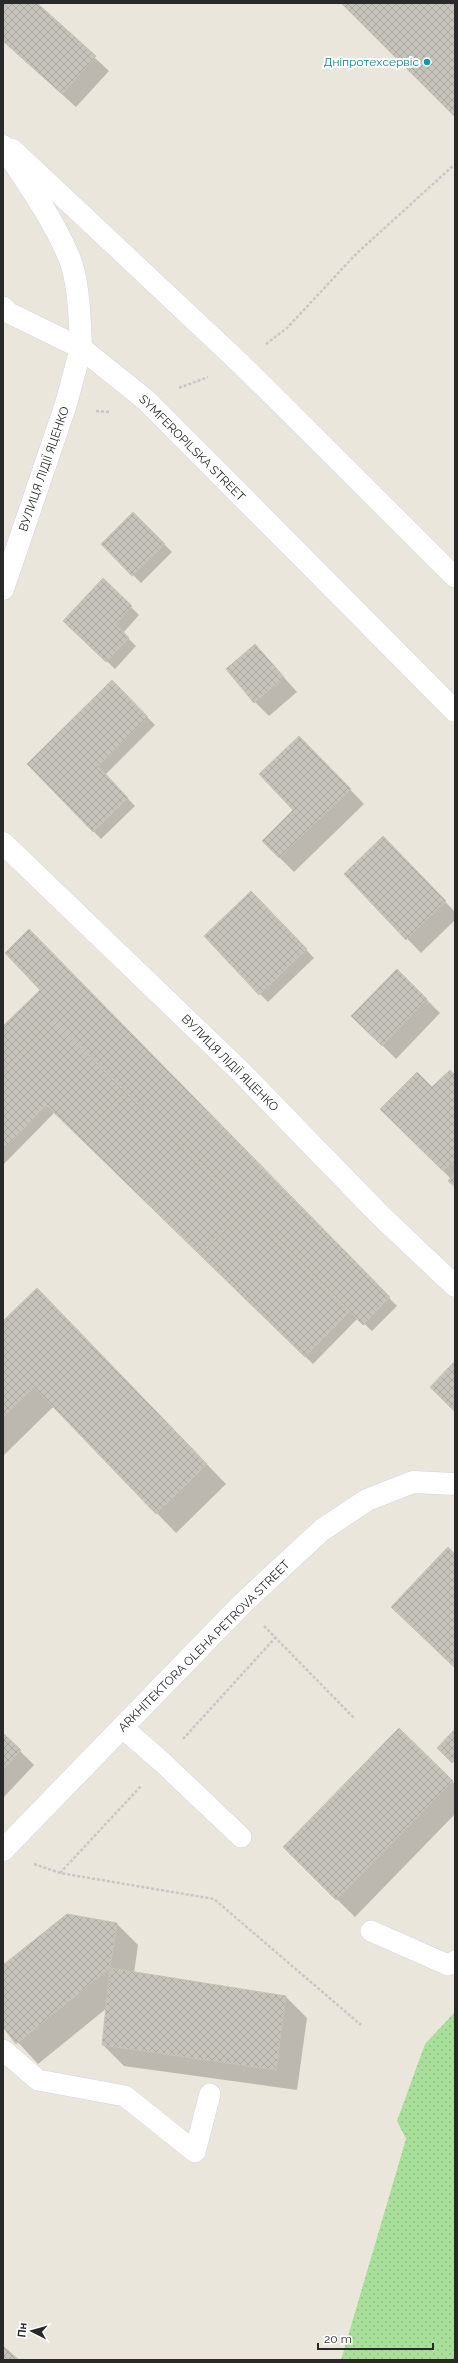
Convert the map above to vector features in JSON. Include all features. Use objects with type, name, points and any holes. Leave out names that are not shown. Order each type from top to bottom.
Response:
[{"type":"street","points":[[3,146],[41,204],[70,258],[80,311],[81,348]]},
{"type":"street","name":"ВУЛИЦЯ ЛІДІЇ ЯЦЕНКО","points":[[3,589],[66,404],[81,348]]},
{"type":"street","name":"SYMFEROPILSKA STREET","points":[[81,348],[147,401],[455,711]]},
{"type":"street","name":"ВУЛИЦЯ ЛІДІЇ ЯЦЕНКО","points":[[3,843],[240,1071],[381,1216],[455,1286]]},
{"type":"street","name":"ARKHITEKTORA OLEHA PETROVA STREET","points":[[3,1850],[243,1603],[322,1530],[367,1500],[413,1482],[455,1484]]},
{"type":"lane","points":[[3,140],[241,364],[455,576]]},
{"type":"lane","points":[[3,307],[9,313],[81,348]]},
{"type":"lane","points":[[123,1728],[162,1762],[241,1837]]},
{"type":"lane","points":[[371,1931],[448,1964],[455,1961]]},
{"type":"lane","points":[[7,2061],[38,2080],[125,2096],[195,2152],[210,2094]]},
{"type":"path","points":[[241,364],[287,328],[356,254],[455,164]]},
{"type":"path","points":[[243,1603],[355,1719]]},
{"type":"path","points":[[31,1863],[60,1874],[214,1899],[361,2025]]},
{"type":"green space","points":[[455,2012],[455,2360],[341,2360],[406,2139],[397,2121],[425,2044]]},
{"type":"building","points":[[3,3],[37,3],[96,56],[62,94],[3,41]]},
{"type":"building","name":"Дніпротехсервіс","points":[[341,3],[452,3],[455,6],[455,117]]},
{"type":"building","points":[[133,512],[165,544],[132,576],[101,544]]},
{"type":"building","points":[[103,578],[132,606],[116,624],[129,638],[106,662],[63,621]]},
{"type":"building","points":[[255,644],[284,677],[254,703],[226,669]]},
{"type":"building","points":[[112,680],[148,717],[98,766],[128,798],[93,832],[27,764]]},
{"type":"building","points":[[299,736],[351,789],[279,858],[262,841],[293,810],[259,774]]},
{"type":"building","points":[[383,836],[446,901],[406,940],[344,874]]},
{"type":"building","points":[[251,891],[307,949],[259,995],[204,936]]},
{"type":"building","points":[[29,929],[390,1297],[363,1325],[53,1021],[3,1072],[3,1026],[40,990],[5,953]]},
{"type":"building","points":[[397,969],[427,999],[382,1046],[351,1016]]},
{"type":"building","points":[[53,1021],[126,1093],[81,1139],[46,1105],[3,1150],[3,1072]]},
{"type":"building","points":[[450,1070],[455,1075],[455,1159],[443,1171],[380,1109],[417,1072],[432,1087]]},
{"type":"building","points":[[126,1093],[245,1209],[200,1255],[81,1139]]},
{"type":"building","points":[[455,1173],[455,1187],[448,1181]]},
{"type":"building","points":[[245,1209],[350,1311],[305,1357],[200,1255]]},
{"type":"building","points":[[37,1288],[207,1464],[156,1514],[34,1387],[3,1417],[3,1321]]},
{"type":"building","points":[[455,1361],[455,1412],[430,1387]]},
{"type":"building","points":[[448,1547],[455,1554],[455,1668],[391,1607]]},
{"type":"building","points":[[399,1728],[453,1781],[336,1900],[283,1847]]},
{"type":"building","points":[[455,1729],[455,1760],[452,1763],[437,1748]]},
{"type":"building","points":[[3,1733],[21,1750],[3,1770]]},
{"type":"building","points":[[67,1914],[117,1923],[110,1968],[16,2044],[3,2027],[3,1965]]},
{"type":"building","points":[[110,1968],[286,1996],[276,2070],[102,2045]]},
{"type":"building","points":[[3,2346],[19,2360],[3,2360]]},
{"type":"place","name":"Дніпротехсервіс","points":[[427,62]]}]
